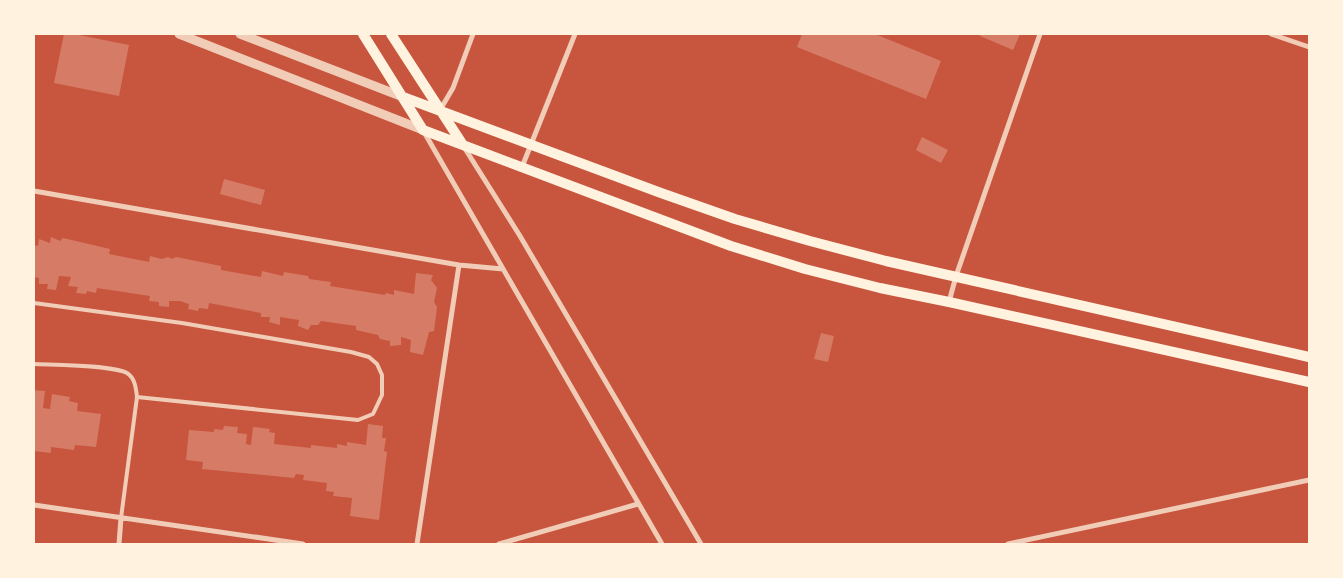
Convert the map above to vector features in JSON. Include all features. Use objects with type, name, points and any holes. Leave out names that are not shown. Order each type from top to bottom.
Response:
[{"type":"main road","points":[[364,34],[423,130],[731,246],[805,270],[880,288],[1309,382]]},
{"type":"main road","points":[[391,34],[463,145]]},
{"type":"main road","points":[[403,97],[661,193],[735,219],[810,242],[876,259],[1309,357]]},
{"type":"street","points":[[179,34],[423,130],[662,544]]},
{"type":"street","points":[[240,34],[403,97]]},
{"type":"street","points":[[440,110],[454,88],[473,34]]},
{"type":"street","points":[[522,168],[575,34]]},
{"type":"street","points":[[949,302],[956,276],[1040,34]]},
{"type":"street","points":[[1271,34],[1309,47]]},
{"type":"street","points":[[463,145],[516,228],[701,544]]},
{"type":"street","points":[[34,191],[459,265],[503,269]]},
{"type":"street","points":[[417,544],[459,265]]},
{"type":"street","points":[[1008,544],[1309,480]]},
{"type":"street","points":[[499,544],[638,504]]},
{"type":"street","points":[[34,505],[303,544]]},
{"type":"street","points":[[119,544],[121,518]]},
{"type":"lane","points":[[34,303],[182,323],[351,352],[369,357],[377,364],[382,375],[382,395],[373,414],[358,420],[137,397]]},
{"type":"lane","points":[[34,364],[114,370],[128,374],[135,383],[137,397],[121,518]]},
{"type":"building","points":[[64,34],[74,34],[129,45],[119,96],[54,83]]},
{"type":"building","points":[[802,34],[875,34],[941,61],[926,99],[797,47]]},
{"type":"building","points":[[981,34],[1020,34],[1013,50],[980,36]]},
{"type":"building","points":[[922,137],[948,150],[941,163],[916,150]]},
{"type":"building","points":[[224,179],[265,190],[261,205],[220,194]]},
{"type":"building","points":[[51,237],[60,241],[63,238],[110,249],[109,254],[149,262],[150,256],[162,259],[176,257],[221,266],[221,270],[261,277],[262,271],[283,276],[284,272],[308,276],[309,279],[331,282],[330,286],[385,295],[386,293],[394,295],[394,290],[414,294],[416,273],[433,275],[431,280],[437,288],[434,302],[437,307],[434,331],[429,332],[423,355],[410,352],[411,340],[401,337],[401,345],[390,346],[390,341],[380,339],[378,335],[356,330],[356,326],[321,321],[318,325],[311,325],[308,330],[298,326],[299,320],[280,317],[280,325],[269,322],[270,317],[261,317],[261,313],[209,303],[208,309],[199,308],[198,311],[188,309],[189,304],[180,301],[169,301],[169,307],[159,306],[159,302],[149,301],[150,296],[97,288],[96,293],[87,291],[86,294],[76,293],[78,287],[68,286],[71,277],[59,276],[56,290],[47,289],[48,284],[39,284],[39,278],[34,277],[34,245],[38,246],[39,239],[50,243]]},
{"type":"building","points":[[821,333],[834,336],[828,362],[814,359]]},
{"type":"building","points":[[34,390],[45,391],[43,408],[50,409],[52,394],[70,397],[69,401],[78,403],[77,411],[101,414],[96,447],[75,445],[74,450],[51,447],[51,453],[34,451]]},
{"type":"building","points":[[368,424],[383,426],[382,438],[386,438],[384,451],[387,452],[379,520],[350,516],[352,498],[333,496],[334,492],[326,491],[327,483],[303,480],[304,475],[296,474],[294,478],[202,469],[203,462],[186,460],[189,430],[214,432],[214,429],[223,430],[224,426],[238,427],[237,433],[247,434],[246,444],[251,445],[253,427],[270,429],[269,432],[275,433],[274,444],[311,448],[311,445],[337,448],[337,444],[347,446],[347,442],[366,445]]}]
